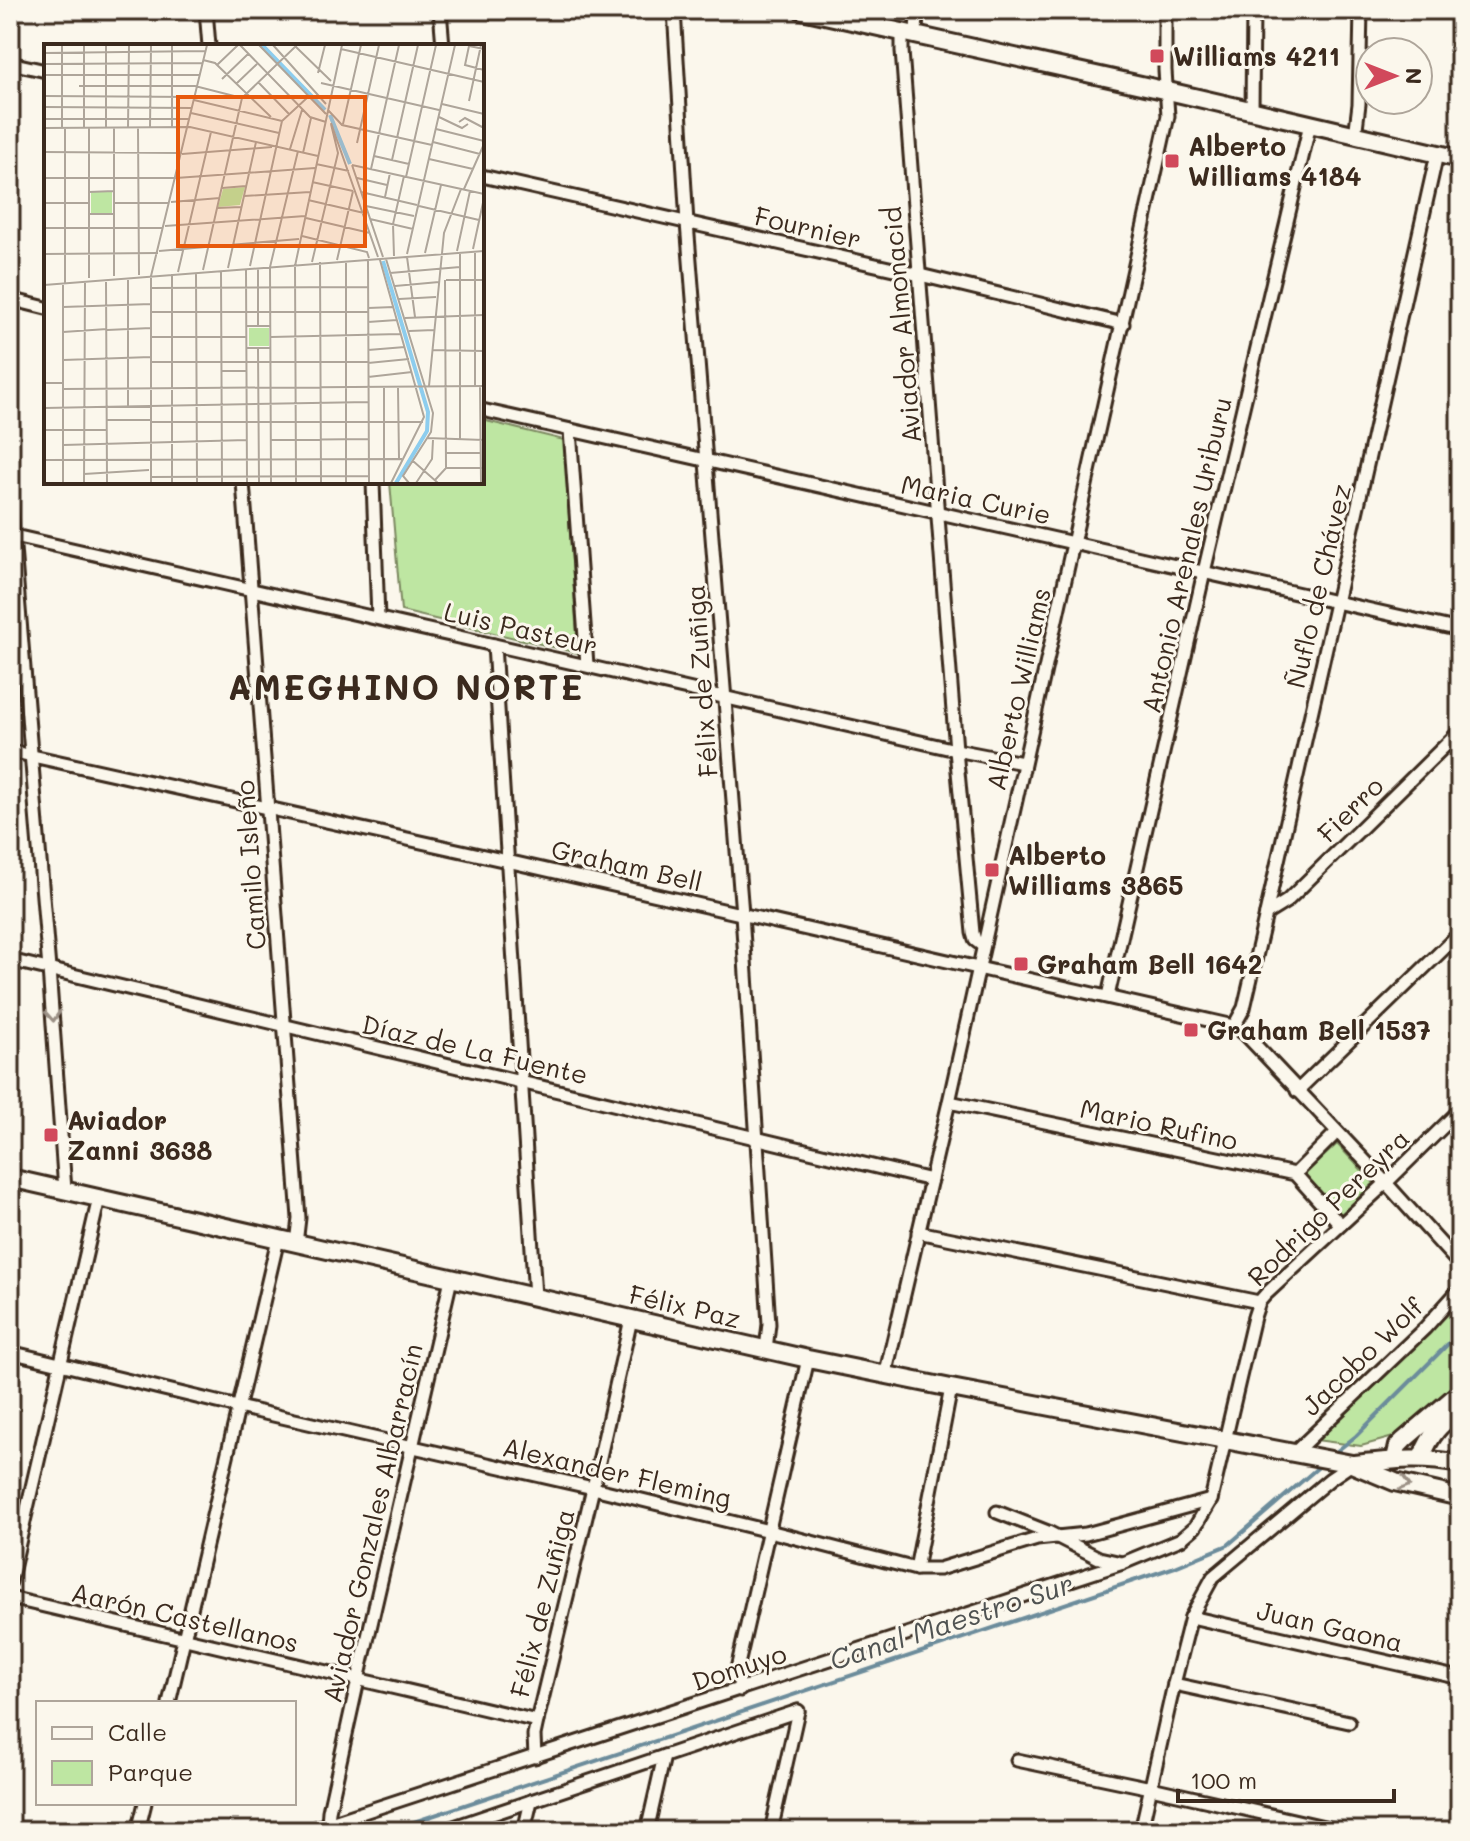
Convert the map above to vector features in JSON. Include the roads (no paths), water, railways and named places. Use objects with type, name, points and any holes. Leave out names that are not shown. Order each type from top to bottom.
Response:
[{"type":"main road","points":[[802,10],[1460,159]]},
{"type":"main road","name":"Félix Paz","points":[[10,1178],[885,1376],[1352,1464],[1395,1482],[1460,1497]]},
{"type":"main road","points":[[1395,1459],[1398,1446],[1460,1392]]},
{"type":"main road","points":[[1421,1458],[1436,1429],[1460,1409]]},
{"type":"main road","name":"Félix Paz","points":[[1352,1464],[1421,1458],[1460,1464]]},
{"type":"street","points":[[206,10],[209,44]]},
{"type":"street","points":[[440,10],[443,44]]},
{"type":"street","name":"Félix de Zuñiga","points":[[674,10],[687,223],[742,914],[769,1324],[766,1349]]},
{"type":"street","name":"Aviador Almonacid","points":[[917,10],[902,51],[956,750],[973,933],[975,940],[983,946]]},
{"type":"street","name":"Alberto Williams","points":[[885,1376],[979,969],[1168,116],[1165,10]]},
{"type":"street","points":[[1252,111],[1253,10]]},
{"type":"street","points":[[1355,136],[1359,104],[1361,10]]},
{"type":"street","points":[[10,63],[44,71]]},
{"type":"street","name":"Antonio Arenales Uriburu","points":[[1108,996],[1310,124]]},
{"type":"street","name":"Ñuflo de Chávez","points":[[1234,1026],[1244,1008],[1266,914],[1437,154]]},
{"type":"street","name":"Fournier","points":[[484,176],[1123,324]]},
{"type":"street","points":[[10,299],[44,308]]},
{"type":"street","name":"Maria Curie","points":[[484,410],[1460,630]]},
{"type":"street","points":[[570,430],[587,665]]},
{"type":"street","name":"Camilo Isleño","points":[[243,484],[299,1218],[296,1244]]},
{"type":"street","points":[[373,484],[378,618]]},
{"type":"street","points":[[10,500],[65,1190]]},
{"type":"street","name":"Luis Pasteur","points":[[11,535],[1023,763]]},
{"type":"street","points":[[494,645],[535,1297]]},
{"type":"street","name":"Fierro","points":[[1266,914],[1287,901],[1460,731]]},
{"type":"street","name":"Graham Bell","points":[[10,751],[1234,1026]]},
{"type":"street","points":[[1297,1091],[1460,933]]},
{"type":"street","name":"Díaz de La Fuente","points":[[10,960],[931,1180]]},
{"type":"street","points":[[1234,1026],[1386,1183],[1460,1265]]},
{"type":"street","name":"Mario Rufino","points":[[949,1102],[1295,1174]]},
{"type":"street","name":"Rodrigo Pereyra","points":[[1211,1500],[1259,1302],[1460,1110]]},
{"type":"street","points":[[1337,1132],[1295,1174],[1340,1224]]},
{"type":"street","points":[[10,1582],[99,1198]]},
{"type":"street","points":[[918,1232],[1259,1302]]},
{"type":"street","points":[[170,1701],[278,1239]]},
{"type":"street","name":"Aviador Gonzales Albarracín","points":[[328,1824],[358,1680],[451,1279]]},
{"type":"street","name":"Jacobo Wolf","points":[[1294,1453],[1425,1328],[1460,1289]]},
{"type":"street","name":"Félix de Zuñiga","points":[[535,1757],[537,1721],[631,1319]]},
{"type":"street","name":"Alexander Fleming","points":[[10,1352],[593,1488],[916,1569],[939,1569],[1037,1539],[1086,1534],[1211,1500]]},
{"type":"street","points":[[740,1690],[737,1669],[808,1359]]},
{"type":"street","points":[[916,1569],[951,1388]]},
{"type":"street","points":[[1141,1831],[1191,1617],[1213,1577],[1352,1464]]},
{"type":"street","name":"Domuyo","points":[[306,1831],[1123,1563],[1181,1539],[1195,1527],[1211,1500]]},
{"type":"street","points":[[997,1512],[1057,1536],[1099,1558],[1123,1563]]},
{"type":"street","name":"Aarón Castellanos","points":[[10,1598],[537,1721]]},
{"type":"street","name":"Juan Gaona","points":[[1191,1617],[1460,1678]]},
{"type":"street","points":[[1174,1684],[1349,1722]]},
{"type":"street","points":[[442,1831],[798,1711],[771,1831]]},
{"type":"street","points":[[647,1831],[664,1756]]},
{"type":"street","points":[[1017,1760],[1342,1831]]},
{"type":"street","points":[[524,1831],[531,1801]]},
{"type":"street","points":[[138,1831],[144,1805]]},
{"type":"waterway","name":"Canal Maestro Sur","points":[[1332,1455],[1356,1436],[1460,1332]]},
{"type":"waterway","name":"Canal Maestro Sur","points":[[387,1831],[1175,1567],[1228,1545],[1322,1464]]},
{"type":"place","name":"Williams 4211","points":[[1157,56]]},
{"type":"place","name":"Alberto Williams 4184","points":[[1172,161]]},
{"type":"place","name":"Alberto Williams 3865","points":[[992,870]]},
{"type":"place","name":"Graham Bell 1642","points":[[1021,964]]},
{"type":"place","name":"Graham Bell 1537","points":[[1191,1030]]},
{"type":"place","name":"Aviador Zanni 3638","points":[[51,1135]]},
{"type":"district","name":"AMEGHINO NORTE","points":[[406,686]]}]
